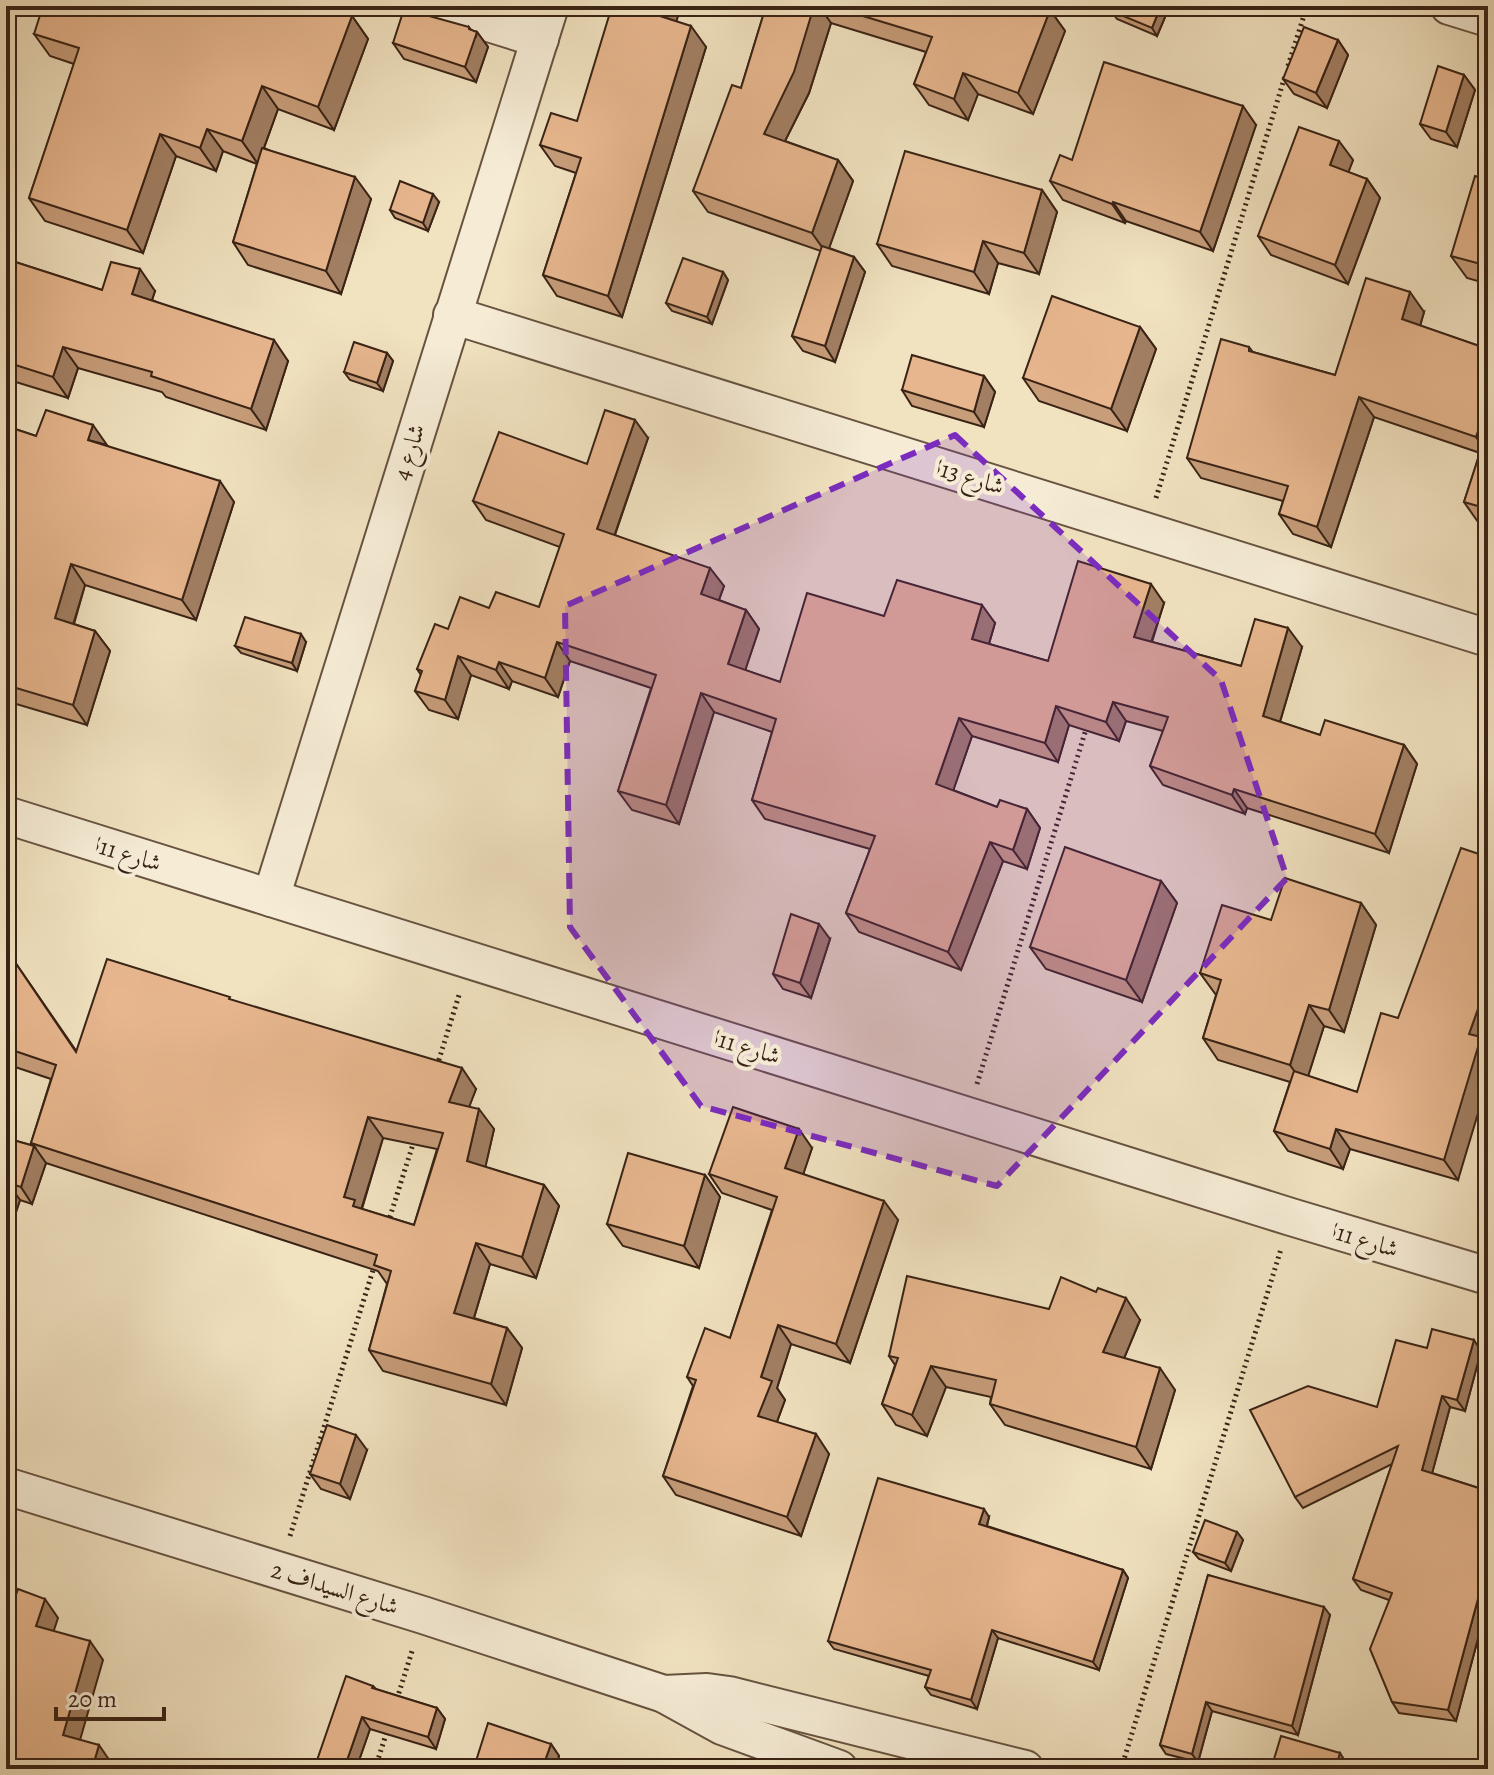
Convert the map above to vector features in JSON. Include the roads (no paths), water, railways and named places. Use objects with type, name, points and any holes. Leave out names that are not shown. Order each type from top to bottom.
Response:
[{"type":"street","points":[[434,6],[545,22]]},
{"type":"street","points":[[1449,6],[1488,18]]},
{"type":"street","name":"شارع 4","points":[[271,898],[545,22]]},
{"type":"street","name":"شارع 13ا","points":[[452,315],[1488,638]]},
{"type":"street","name":"شارع 11ا","points":[[6,815],[1488,1276]]},
{"type":"street","name":"شارع السيداف 2","points":[[6,1486],[423,1615],[664,1694],[722,1726],[839,1769]]},
{"type":"street","name":"شارع السيداف 2","points":[[664,1694],[707,1692],[729,1695],[1025,1769]]}]
